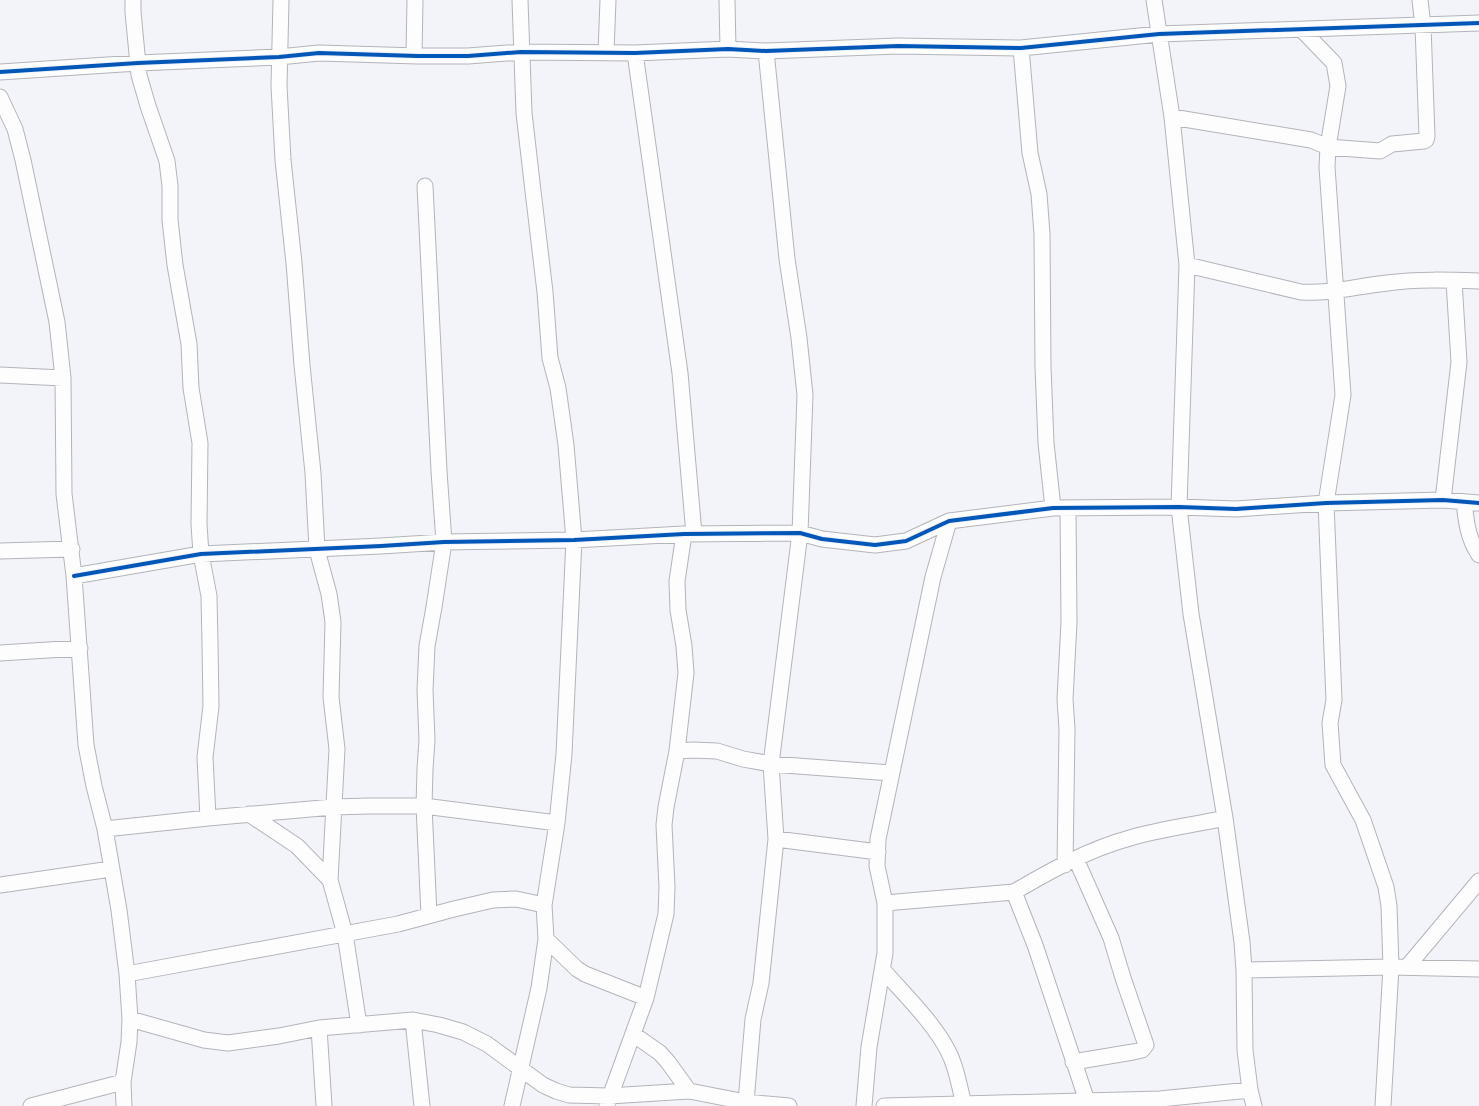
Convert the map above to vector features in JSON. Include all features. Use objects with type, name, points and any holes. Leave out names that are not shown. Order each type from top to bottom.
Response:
[{"type":"street","points":[[133,0],[139,75],[167,161],[170,186],[170,220],[175,265],[189,344],[191,388],[200,443],[199,524],[201,554],[209,602],[211,706],[205,757],[208,818]]},
{"type":"street","points":[[281,0],[279,86],[283,160],[313,472],[318,549],[329,594],[333,622],[331,697],[336,749],[330,880],[345,934],[359,1025]]},
{"type":"street","points":[[414,56],[415,0]]},
{"type":"street","points":[[512,1106],[539,988],[546,939],[544,905],[557,823],[564,754],[574,540],[566,445],[558,388],[550,358],[546,292],[532,191],[524,113],[520,0]]},
{"type":"street","points":[[606,52],[608,0]]},
{"type":"street","points":[[727,0],[728,49]]},
{"type":"street","points":[[1154,0],[1172,117],[1187,265],[1179,507],[1191,614],[1225,818],[1242,942],[1244,970],[1245,1050],[1250,1090],[1254,1106]]},
{"type":"street","points":[[1172,117],[1311,140],[1328,147],[1380,151],[1392,144],[1426,140],[1423,26],[1420,0]]},
{"type":"street","points":[[0,72],[138,63],[280,57],[319,53],[468,56],[522,52],[635,53],[728,49],[766,51],[898,46],[1021,48],[1159,34],[1479,23]]},
{"type":"street","points":[[1302,30],[1334,63],[1338,86],[1328,147],[1327,167],[1343,395],[1326,503],[1334,700],[1330,723],[1333,765],[1362,820],[1386,887],[1389,906],[1391,967],[1383,1106]]},
{"type":"street","points":[[1021,48],[1030,153],[1038,194],[1042,234],[1043,367],[1046,443],[1061,508],[1069,622],[1065,671],[1071,862],[1111,938],[1146,1045],[1142,1050],[1073,1062]]},
{"type":"street","points":[[746,1102],[753,1019],[761,983],[776,839],[771,764],[800,533],[805,395],[799,338],[787,259],[766,51]]},
{"type":"street","points":[[608,1101],[646,998],[666,914],[667,888],[664,825],[677,751],[686,673],[684,646],[678,610],[677,581],[689,534],[680,373],[635,53]]},
{"type":"street","points":[[0,97],[15,129],[23,160],[57,322],[63,378],[64,494],[72,549],[86,745],[94,786],[105,829],[119,910],[127,974],[130,1020],[129,1042],[123,1082],[124,1106]]},
{"type":"street","points":[[425,186],[444,542],[427,646],[425,690],[427,740],[424,806],[429,915]]},
{"type":"street","points":[[1187,265],[1301,292],[1319,293],[1387,283],[1435,280],[1479,281]]},
{"type":"street","points":[[1443,500],[1459,362],[1454,281]]},
{"type":"street","points":[[0,375],[63,378]]},
{"type":"street","points":[[74,576],[201,554],[444,542],[574,540],[689,534],[800,533],[822,539],[875,545],[906,541],[949,521],[1061,508],[1179,507],[1236,509],[1326,503],[1443,500],[1479,503]]},
{"type":"street","points":[[1464,502],[1467,528],[1471,541],[1479,555]]},
{"type":"street","points":[[864,1106],[869,1047],[883,970],[886,939],[885,903],[877,866],[878,839],[932,578],[949,521]]},
{"type":"street","points":[[0,551],[72,549]]},
{"type":"street","points":[[0,653],[80,648]]},
{"type":"street","points":[[677,751],[717,751],[771,764],[891,773]]},
{"type":"street","points":[[105,829],[333,807],[424,806],[557,823]]},
{"type":"street","points":[[249,814],[297,846],[330,880]]},
{"type":"street","points":[[885,903],[1014,892],[1096,849],[1130,838],[1225,818]]},
{"type":"street","points":[[776,839],[878,852]]},
{"type":"street","points":[[0,885],[111,869]]},
{"type":"street","points":[[1407,967],[1479,881]]},
{"type":"street","points":[[1014,892],[1035,946],[1087,1101]]},
{"type":"street","points":[[127,974],[398,924],[493,900],[516,899],[544,905]]},
{"type":"street","points":[[546,939],[585,974],[646,998]]},
{"type":"street","points":[[1244,970],[1391,967],[1479,969]]},
{"type":"street","points":[[883,970],[925,1018],[949,1051],[964,1104]]},
{"type":"street","points":[[130,1020],[204,1040],[228,1043],[279,1036],[319,1028],[413,1020],[440,1025],[463,1032],[487,1044],[543,1085],[569,1095],[608,1101],[689,1091],[746,1102],[789,1106]]},
{"type":"street","points":[[413,1020],[422,1106]]},
{"type":"street","points":[[319,1028],[324,1106]]},
{"type":"street","points":[[633,1034],[660,1053],[689,1091]]},
{"type":"street","points":[[31,1106],[123,1082]]},
{"type":"street","points":[[884,1106],[1087,1101],[1128,1103],[1250,1090]]},
{"type":"cycle path","points":[[0,72],[138,63],[279,57],[319,53],[468,56],[521,52],[635,53],[728,49],[766,51],[898,46],[1021,48],[1159,34],[1479,23]]},
{"type":"cycle path","points":[[74,576],[201,554],[444,542],[574,540],[684,534],[800,533],[822,539],[875,545],[906,541],[949,521],[1053,508],[1179,507],[1236,509],[1326,503],[1443,500],[1479,503]]}]
